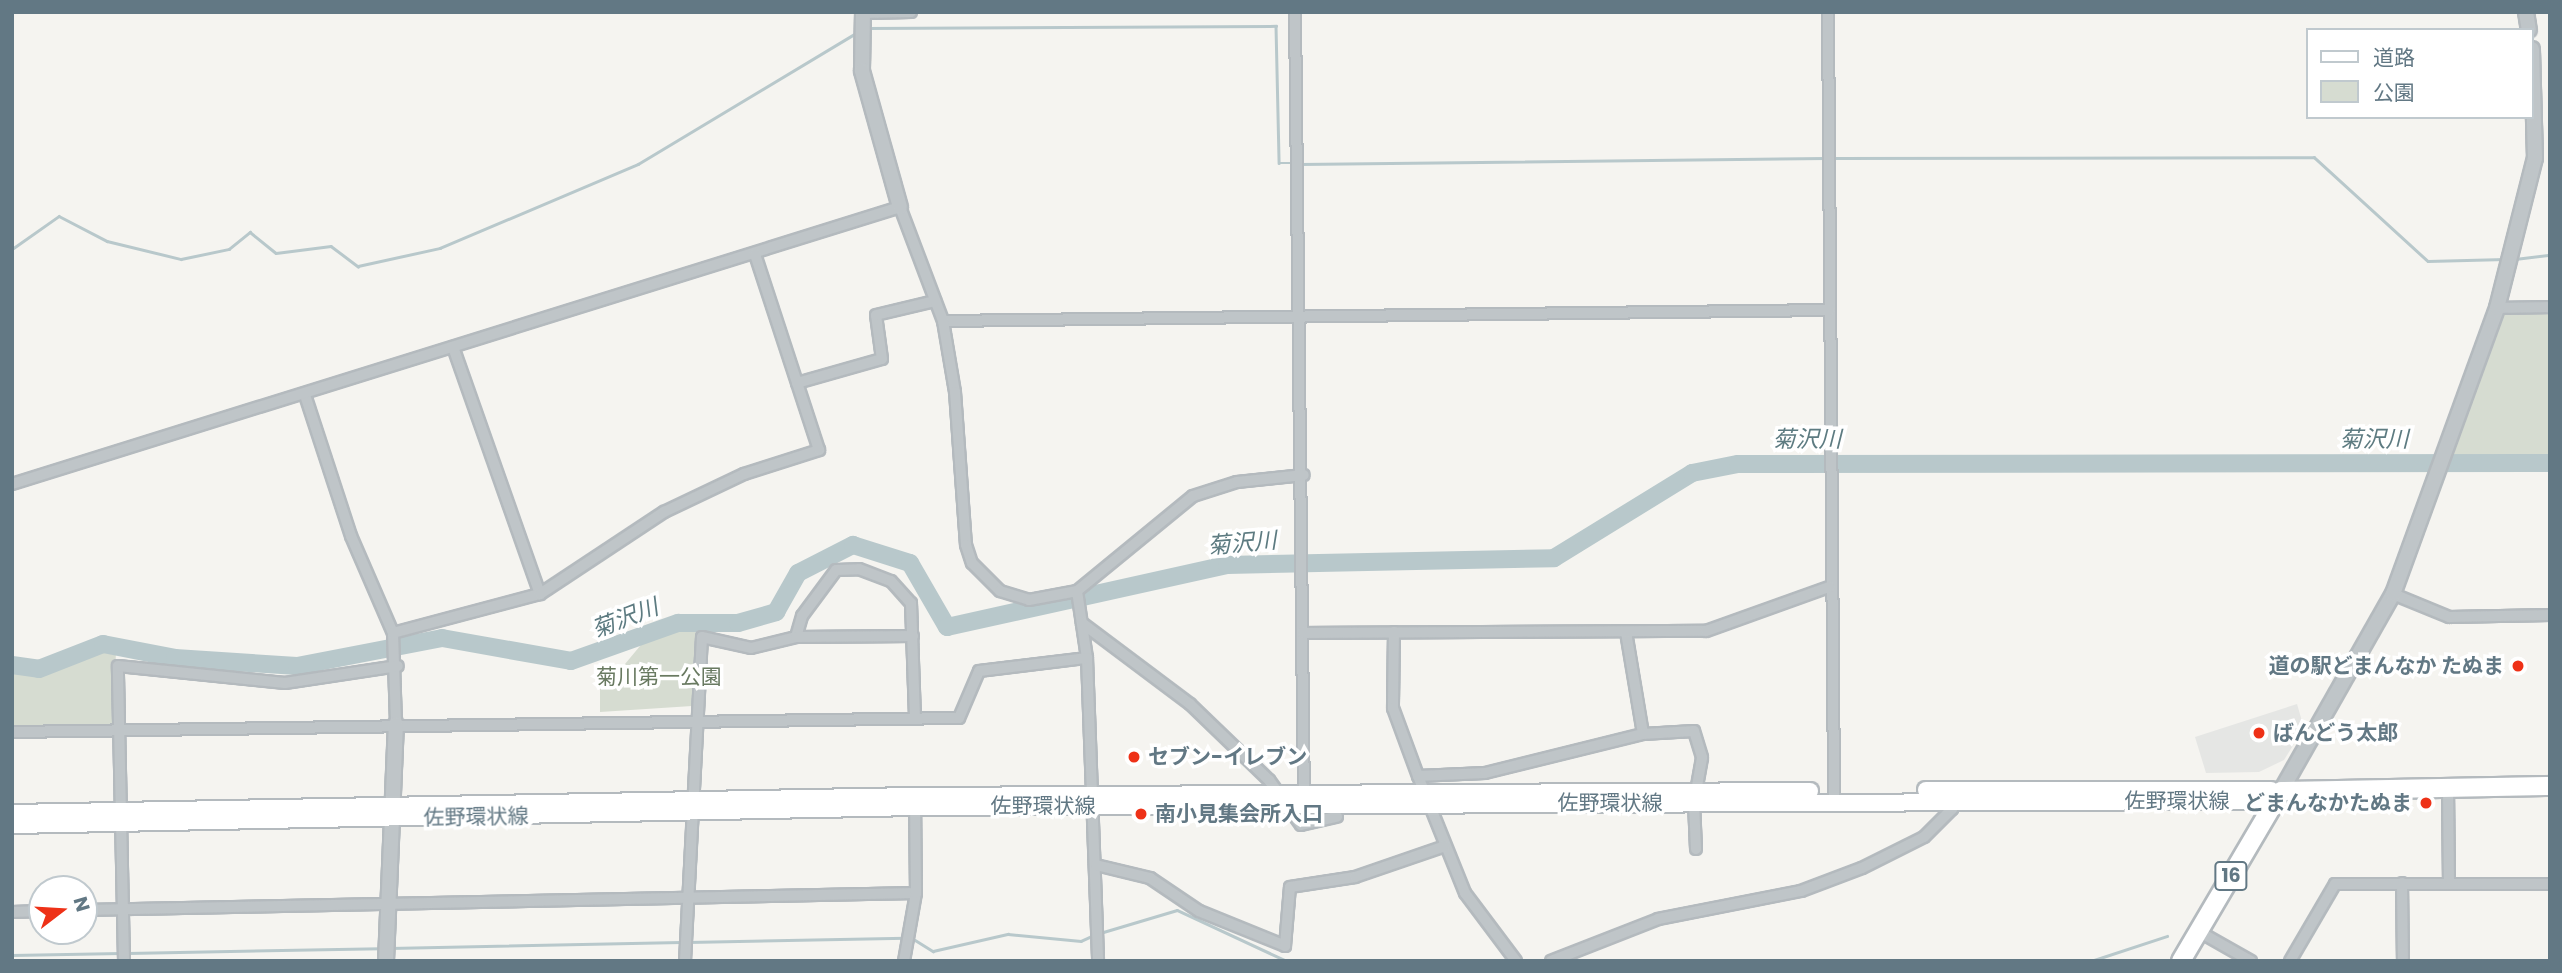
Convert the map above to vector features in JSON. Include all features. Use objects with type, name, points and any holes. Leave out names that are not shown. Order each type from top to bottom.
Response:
[{"type":"main road","points":[[2281,791],[2550,786]]},
{"type":"main road","name":"佐野環状線","points":[[12,825],[121,817],[915,801],[1951,795],[2244,801],[2281,791]]},
{"type":"main road","name":"16","points":[[2181,961],[2281,791]]},
{"type":"main road","name":"佐野環状線","points":[[12,813],[121,817]]},
{"type":"street","points":[[911,12],[863,13],[862,71],[900,207],[943,321],[972,563],[1012,596],[1045,600],[1077,592],[1193,496],[1237,482],[1304,475]]},
{"type":"street","points":[[1295,12],[1304,475],[1304,799]]},
{"type":"street","points":[[1828,12],[1829,587],[1834,796]]},
{"type":"street","points":[[2281,791],[2393,594],[2497,308],[2527,205],[2543,133],[2534,64]]},
{"type":"street","points":[[12,484],[305,395],[900,207]]},
{"type":"street","points":[[393,633],[540,594],[664,512],[744,474],[819,450],[755,254]]},
{"type":"street","points":[[797,383],[882,359],[876,315],[935,301]]},
{"type":"street","points":[[2497,308],[2550,307]]},
{"type":"street","points":[[943,321],[1830,310]]},
{"type":"street","points":[[453,348],[540,594]]},
{"type":"street","points":[[305,395],[351,536],[393,633],[398,666],[386,961]]},
{"type":"street","points":[[796,638],[798,623],[836,570],[859,569],[908,596],[913,636],[915,718]]},
{"type":"street","points":[[1303,632],[1706,631],[1829,587]]},
{"type":"street","points":[[1077,592],[1087,658],[1098,961]]},
{"type":"street","points":[[2393,594],[2449,617],[2550,615]]},
{"type":"street","points":[[1082,623],[1164,680],[1307,828],[1337,817]]},
{"type":"street","points":[[1394,632],[1393,708],[1418,776],[1465,893],[1516,961]]},
{"type":"street","points":[[1626,632],[1643,734]]},
{"type":"street","points":[[685,961],[702,637],[751,648],[796,638],[913,636]]},
{"type":"street","points":[[12,732],[696,719],[964,717],[979,671],[1087,658]]},
{"type":"street","points":[[124,961],[125,909],[117,729],[118,666],[285,683],[398,666]]},
{"type":"street","points":[[1418,776],[1485,773],[1643,734],[1693,731],[1702,758],[1697,797],[1696,849]]},
{"type":"street","points":[[2448,788],[2449,883]]},
{"type":"street","points":[[1551,961],[1658,919],[1801,891],[1862,868],[1924,837],[1952,809],[1951,795]]},
{"type":"street","points":[[904,961],[916,893],[915,801]]},
{"type":"street","points":[[1096,865],[1150,878],[1199,911],[1284,946],[1290,887],[1355,877],[1445,846]]},
{"type":"street","points":[[2402,883],[2403,961]]},
{"type":"street","points":[[2290,961],[2335,884],[2550,884]]},
{"type":"street","points":[[98,910],[916,893]]},
{"type":"street","points":[[2198,931],[2250,961]]},
{"type":"shaded area","points":[[2297,704],[2304,728],[2284,760],[2259,772],[2206,773],[2195,737]]},
{"type":"green space","points":[[2550,307],[2550,463],[2446,456],[2497,308]]},
{"type":"green space","name":"菊川第一公園","points":[[676,626],[696,626],[692,706],[600,712],[600,681],[610,682],[650,634]]},
{"type":"green space","points":[[97,648],[116,648],[114,725],[12,729],[12,669],[32,673]]},
{"type":"waterway","points":[[867,28],[1276,26],[1279,163],[1293,163]]},
{"type":"waterway","points":[[12,249],[59,216],[107,241],[181,259],[229,249],[250,232],[276,253],[331,246],[358,266],[440,248],[638,164],[858,32]]},
{"type":"waterway","points":[[1832,158],[2314,157],[2428,261],[2505,259]]},
{"type":"waterway","points":[[1300,164],[1825,158]]},
{"type":"waterway","points":[[2515,259],[2550,255]]},
{"type":"waterway","name":"菊沢川","points":[[12,665],[39,669],[103,644],[175,658],[297,666],[442,638],[571,661],[678,623],[738,623],[776,612],[798,573],[853,545],[910,563],[947,627],[1227,565],[1554,558],[1692,473],[1738,464],[2550,463]]},
{"type":"waterway","points":[[1100,933],[1177,910],[1287,961]]},
{"type":"waterway","points":[[912,938],[933,951],[1008,934],[1081,941],[1094,935]]},
{"type":"waterway","points":[[2091,961],[2167,936]]},
{"type":"waterway","points":[[688,942],[905,938]]},
{"type":"waterway","points":[[390,948],[681,942]]},
{"type":"waterway","points":[[128,953],[380,948]]},
{"type":"waterway","points":[[12,955],[121,953]]},
{"type":"place","name":"道の駅どまんなか たぬま","points":[[2518,666]]},
{"type":"place","name":"ばんどう太郎","points":[[2259,733]]},
{"type":"place","name":"セブン-イレブン","points":[[1134,757]]},
{"type":"place","name":"どまんなかたぬま","points":[[2426,803]]},
{"type":"place","name":"南小見集会所入口","points":[[1141,814]]}]
